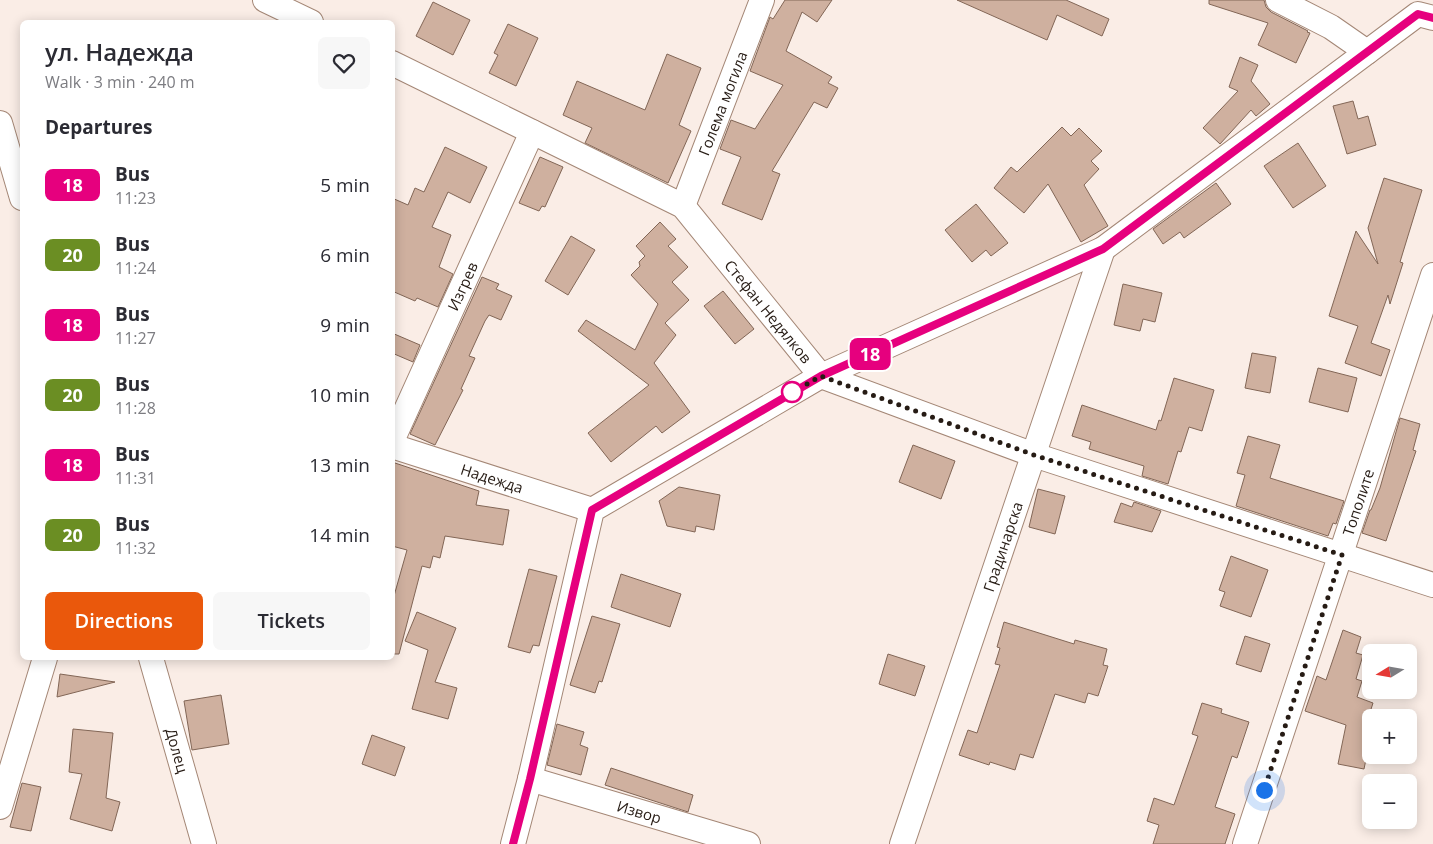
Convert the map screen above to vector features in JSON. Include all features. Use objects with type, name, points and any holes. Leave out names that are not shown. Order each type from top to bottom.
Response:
[{"type":"street","points":[[265,0],[306,20]]},
{"type":"street","name":"Голема могила","points":[[683,206],[762,0]]},
{"type":"street","points":[[1278,0],[1331,27],[1367,52]]},
{"type":"street","points":[[513,844],[530,779],[592,510],[821,376],[1103,249],[1423,11]]},
{"type":"street","name":"Стефан Недялков","points":[[395,64],[683,206],[821,376],[1034,455],[1433,585]]},
{"type":"street","points":[[0,123],[20,191]]},
{"type":"street","name":"Изгрев","points":[[395,434],[532,132]]},
{"type":"street","name":"Градинарска","points":[[902,844],[1103,249]]},
{"type":"street","name":"Тополите","points":[[1245,844],[1433,275]]},
{"type":"street","name":"Надежда","points":[[395,447],[592,510]]},
{"type":"street","points":[[0,807],[45,660]]},
{"type":"street","name":"Долец","points":[[152,660],[204,844]]},
{"type":"street","name":"Извор","points":[[530,779],[748,844]]},
{"type":"building","points":[[785,0],[832,0],[817,22],[802,12],[786,51],[832,77],[828,83],[838,88],[827,108],[814,102],[772,171],[780,174],[762,220],[722,204],[741,157],[720,149],[731,120],[755,129],[783,85],[750,71],[770,17],[773,19]]},
{"type":"building","points":[[957,0],[1066,0],[1109,19],[1102,36],[1057,15],[1047,40]]},
{"type":"building","points":[[1209,0],[1264,0],[1266,7],[1271,12],[1308,31],[1310,33],[1296,63],[1258,45],[1268,23],[1209,4]]},
{"type":"building","points":[[433,2],[470,20],[453,55],[416,36]]},
{"type":"building","points":[[508,24],[538,38],[516,86],[489,73],[498,55],[494,53]]},
{"type":"building","points":[[667,54],[701,68],[679,125],[691,131],[668,183],[585,143],[592,128],[563,115],[577,81],[645,110]]},
{"type":"building","points":[[1240,57],[1258,65],[1251,81],[1270,104],[1256,116],[1251,110],[1220,144],[1203,128],[1238,91],[1229,87]]},
{"type":"building","points":[[1353,101],[1358,119],[1368,116],[1376,145],[1347,154],[1333,106]]},
{"type":"building","points":[[1062,127],[1071,136],[1079,128],[1102,151],[1091,161],[1099,169],[1084,185],[1108,226],[1081,242],[1048,184],[1024,213],[994,188],[1011,167],[1017,172]]},
{"type":"building","points":[[1298,143],[1326,186],[1293,208],[1264,166]]},
{"type":"building","points":[[445,147],[487,167],[470,203],[448,192],[432,227],[451,235],[439,267],[453,274],[438,307],[417,298],[415,301],[395,292],[395,199],[408,205],[415,188],[424,192]]},
{"type":"building","points":[[540,157],[563,167],[545,207],[542,206],[539,211],[519,203]]},
{"type":"building","points":[[1384,178],[1422,190],[1400,262],[1403,263],[1390,304],[1388,295],[1371,343],[1390,350],[1381,376],[1345,363],[1358,326],[1329,316],[1356,231],[1378,264],[1368,228]]},
{"type":"building","points":[[1216,183],[1231,204],[1184,238],[1180,232],[1163,244],[1153,229]]},
{"type":"building","points":[[976,204],[1008,243],[991,256],[986,250],[972,262],[945,230]]},
{"type":"building","points":[[660,222],[676,239],[668,246],[688,267],[672,282],[689,300],[665,323],[676,335],[654,363],[690,412],[662,433],[656,426],[611,462],[588,433],[649,385],[578,331],[586,320],[635,350],[658,304],[631,275],[640,266],[639,262],[645,256],[636,246]]},
{"type":"building","points":[[571,236],[595,250],[568,295],[545,281]]},
{"type":"building","points":[[482,277],[499,284],[496,289],[512,296],[501,320],[489,315],[485,321],[469,356],[475,358],[461,389],[463,390],[435,445],[410,434]]},
{"type":"building","points":[[1123,284],[1162,293],[1155,322],[1143,319],[1140,331],[1114,325]]},
{"type":"building","points":[[723,291],[754,329],[735,344],[704,306]]},
{"type":"building","points":[[395,334],[420,345],[413,362],[395,354]]},
{"type":"building","points":[[1252,353],[1276,357],[1270,393],[1245,388]]},
{"type":"building","points":[[1318,368],[1357,378],[1348,412],[1309,402]]},
{"type":"building","points":[[1174,378],[1214,390],[1202,431],[1189,427],[1181,452],[1178,451],[1168,484],[1142,476],[1144,466],[1089,449],[1091,442],[1072,436],[1082,405],[1156,430],[1159,420],[1161,421]]},
{"type":"building","points":[[1400,418],[1420,424],[1413,450],[1416,451],[1386,541],[1362,533],[1380,488]]},
{"type":"building","points":[[1248,436],[1280,445],[1270,478],[1344,501],[1336,524],[1333,523],[1328,536],[1236,506],[1245,475],[1237,473]]},
{"type":"building","points":[[913,445],[955,461],[941,499],[899,482]]},
{"type":"building","points":[[395,463],[479,491],[476,505],[509,510],[503,545],[445,536],[440,558],[433,556],[430,568],[422,566],[399,654],[395,654],[395,592],[407,550],[395,547]]},
{"type":"building","points":[[679,487],[720,495],[714,530],[696,526],[695,532],[667,526],[659,501]]},
{"type":"building","points":[[1038,489],[1065,496],[1055,534],[1029,527]]},
{"type":"building","points":[[1134,502],[1161,511],[1152,532],[1114,522],[1121,503],[1132,507]]},
{"type":"building","points":[[1231,556],[1268,570],[1251,617],[1220,606],[1225,592],[1219,590]]},
{"type":"building","points":[[529,569],[557,576],[539,646],[533,645],[530,653],[508,647]]},
{"type":"building","points":[[621,574],[681,594],[670,627],[611,607]]},
{"type":"building","points":[[417,612],[456,628],[435,682],[457,688],[448,719],[412,709],[428,650],[405,641]]},
{"type":"building","points":[[592,616],[620,624],[602,682],[599,681],[595,693],[570,685]]},
{"type":"building","points":[[1004,622],[1074,644],[1075,640],[1107,649],[1103,665],[1108,666],[1098,696],[1088,693],[1085,703],[1055,694],[1033,758],[1020,754],[1015,770],[990,762],[989,765],[959,755],[968,730],[977,733],[1000,665],[995,664],[1000,648],[997,647]]},
{"type":"building","points":[[1343,630],[1361,637],[1356,653],[1362,655],[1362,658],[1356,679],[1362,681],[1357,697],[1373,703],[1371,709],[1362,709],[1362,764],[1365,764],[1364,769],[1338,764],[1346,725],[1305,711],[1317,676],[1326,680]]},
{"type":"building","points":[[1245,636],[1270,644],[1261,672],[1236,664]]},
{"type":"building","points":[[888,654],[925,666],[915,696],[879,684]]},
{"type":"building","points":[[60,674],[115,682],[57,697]]},
{"type":"building","points":[[221,695],[229,744],[192,750],[184,701]]},
{"type":"building","points":[[1202,703],[1222,709],[1221,713],[1249,722],[1237,758],[1232,756],[1215,807],[1235,814],[1225,844],[1153,844],[1159,825],[1147,821],[1154,798],[1174,805],[1198,736],[1192,734]]},
{"type":"building","points":[[557,724],[584,732],[580,745],[588,748],[581,775],[547,765]]},
{"type":"building","points":[[73,729],[113,733],[106,798],[120,802],[112,831],[70,819],[82,774],[69,772]]},
{"type":"building","points":[[372,735],[405,747],[395,776],[362,764]]},
{"type":"building","points":[[611,768],[693,795],[688,812],[605,785]]},
{"type":"building","points":[[22,783],[41,787],[31,831],[10,827]]},
{"type":"bus line","name":"18","points":[[513,844],[530,779],[592,510],[821,376],[1103,249],[1418,14],[1433,18]]},
{"type":"route","points":[[792,392],[788,395],[821,376],[1034,455],[1342,555],[1264,790]]}]
